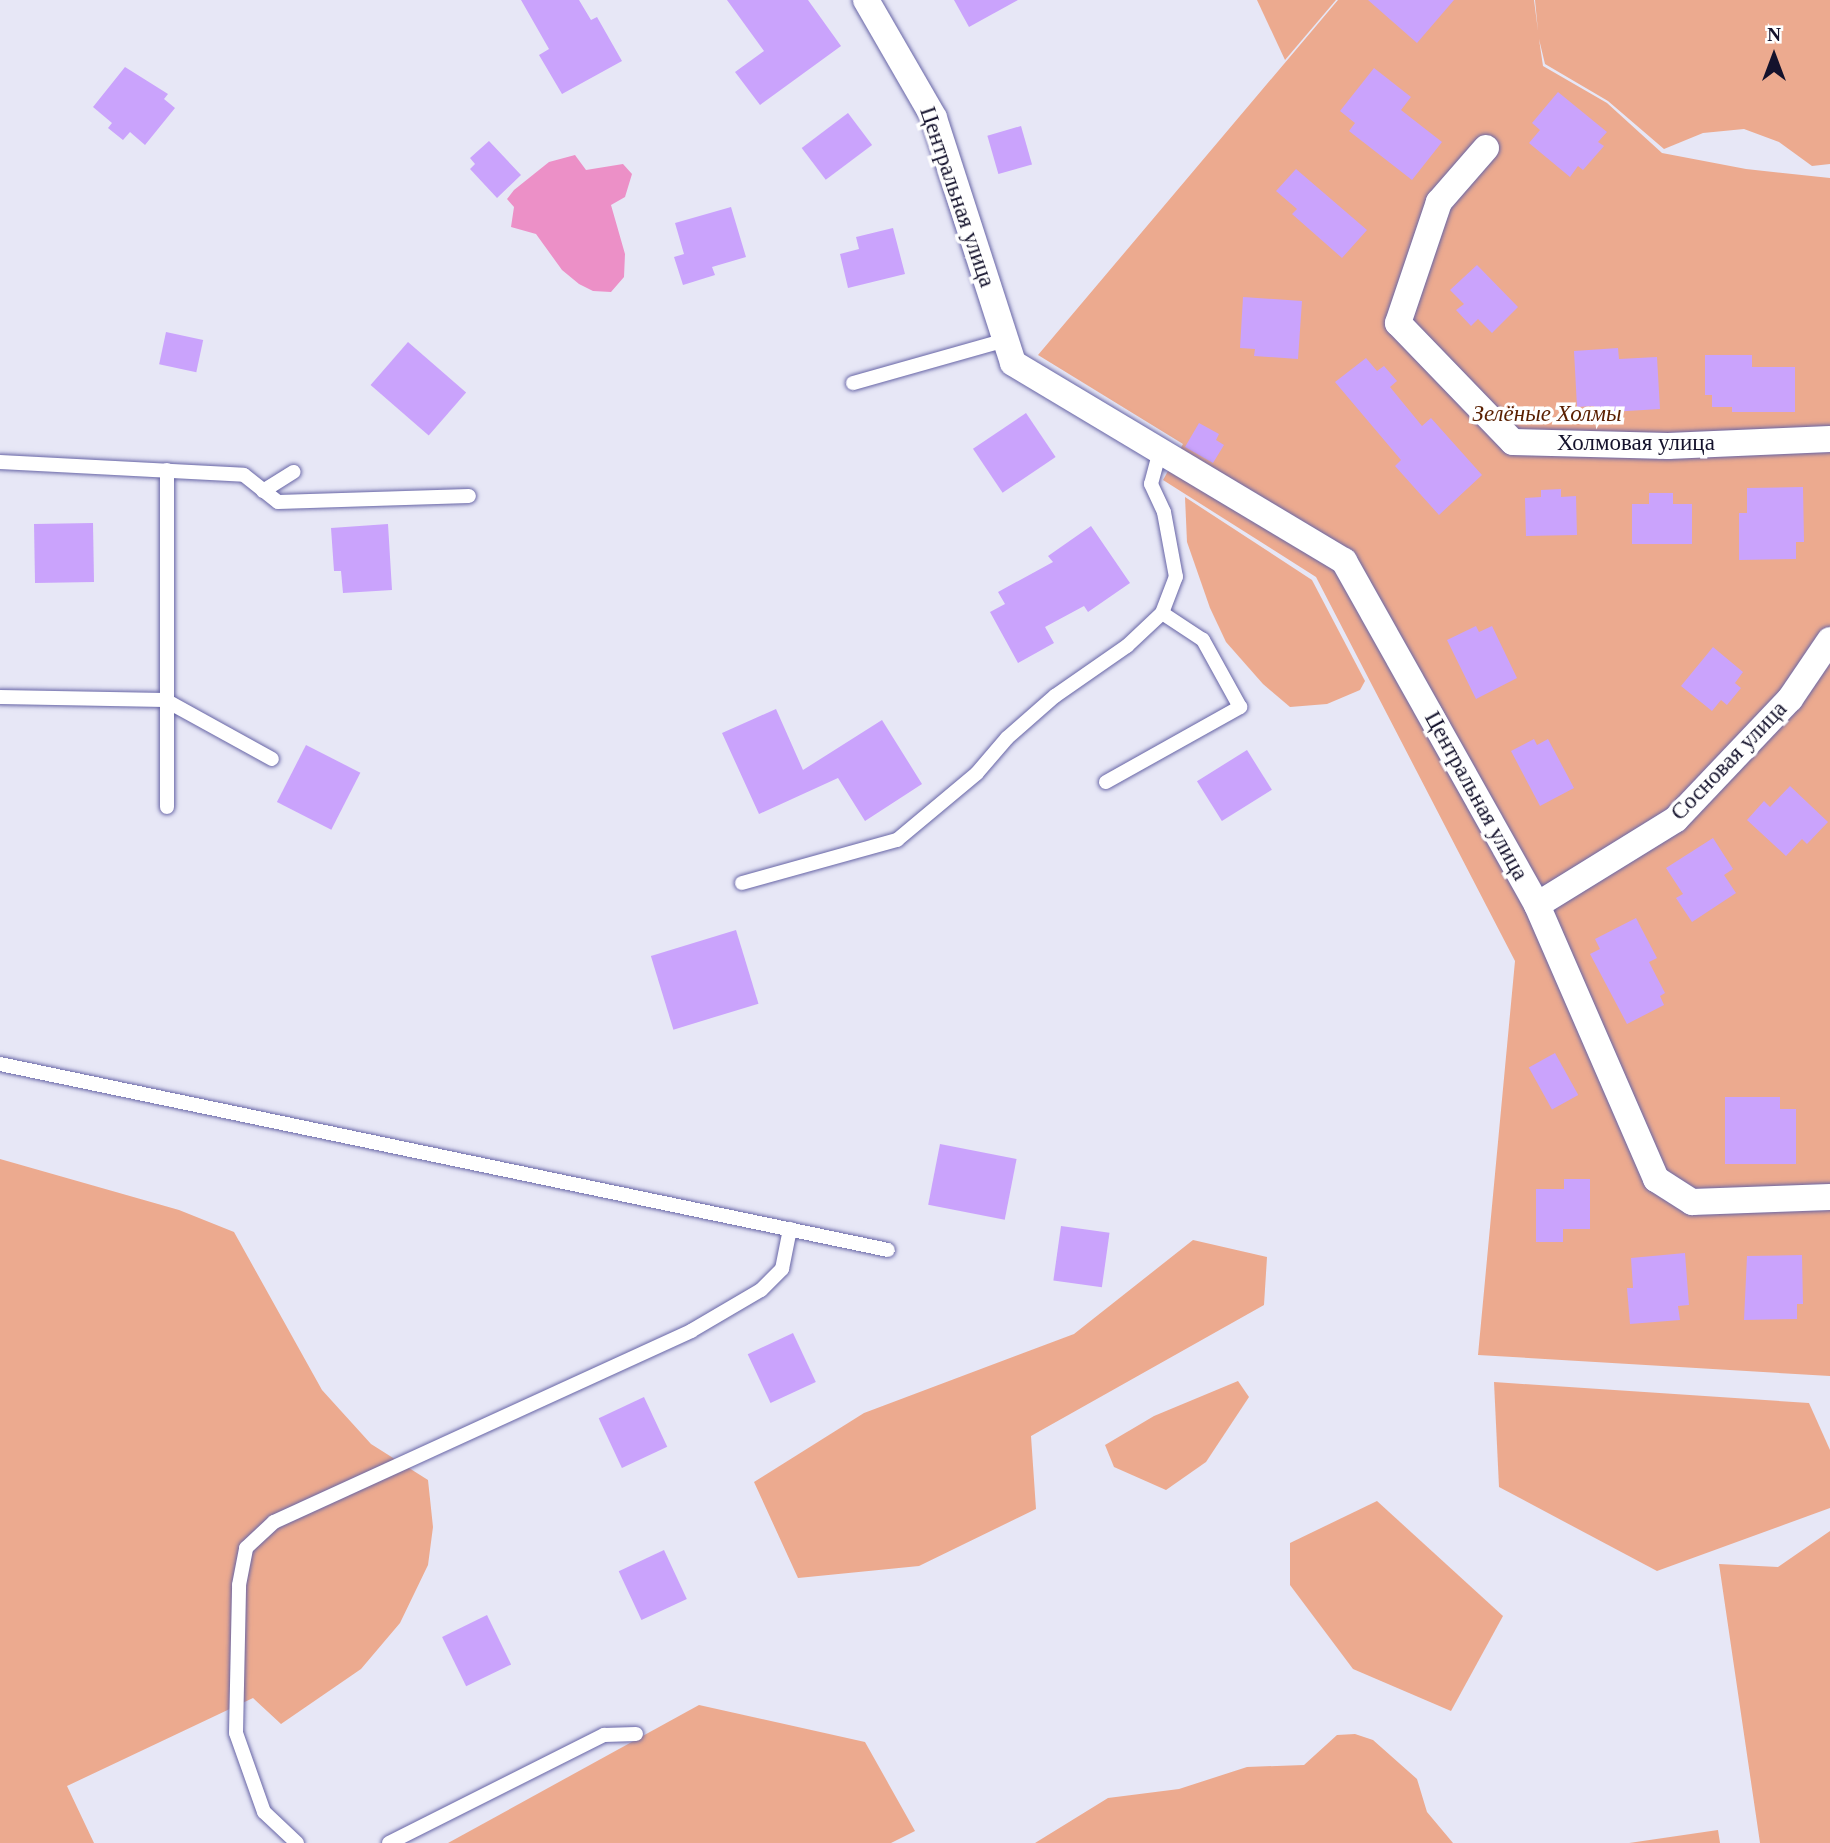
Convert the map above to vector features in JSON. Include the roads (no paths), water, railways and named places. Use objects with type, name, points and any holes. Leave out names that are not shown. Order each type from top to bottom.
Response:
[{"type":"street","name":"Центральная улица","points":[[866,0],[934,118],[1010,351],[1167,455],[1345,561],[1537,905],[1656,1179],[1692,1202],[1830,1197]]},
{"type":"street","name":"Холмовая улица","points":[[1486,148],[1439,202],[1398,323],[1513,442],[1668,446],[1830,439]]},
{"type":"street","name":"Сосновая улица","points":[[1537,905],[1676,818],[1790,699],[1830,640]]},
{"type":"lane","points":[[853,383],[1010,351]]},
{"type":"lane","points":[[742,883],[897,840],[977,773],[1007,738],[1055,696],[1127,646],[1162,613],[1176,577],[1164,512],[1151,484],[1167,455]]},
{"type":"lane","points":[[0,462],[244,475],[278,502],[469,496]]},
{"type":"lane","points":[[167,470],[167,807]]},
{"type":"lane","points":[[263,491],[294,472]]},
{"type":"lane","points":[[1106,782],[1240,707],[1203,640],[1162,613]]},
{"type":"lane","points":[[0,697],[165,700],[272,759]]},
{"type":"lane","points":[[0,1064],[888,1250]]},
{"type":"lane","points":[[297,1843],[264,1812],[236,1733],[239,1585],[246,1548],[274,1522],[691,1331],[749,1297],[782,1269],[790,1229]]},
{"type":"lane","points":[[389,1843],[604,1735],[636,1734]]},
{"type":"park label","name":"Зелёные Холмы","points":[[1547,414]]}]
